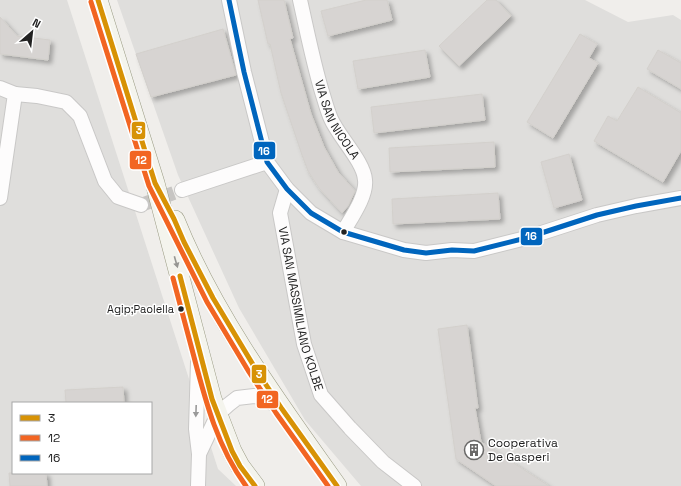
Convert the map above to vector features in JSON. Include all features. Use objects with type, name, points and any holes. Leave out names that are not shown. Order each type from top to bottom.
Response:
[{"type":"main road","points":[[98,0],[155,183],[212,399],[235,456],[240,466],[255,486]]},
{"type":"main road","points":[[155,183],[174,218],[184,242],[213,298],[255,368],[282,409],[337,486]]},
{"type":"street","points":[[229,0],[244,72],[267,162],[287,189],[310,213],[342,232],[404,250],[426,253],[452,250],[474,251],[526,238],[597,215],[681,198]]},
{"type":"street","name":"VIA SAN NICOLA","points":[[300,0],[315,68],[331,118],[340,135],[359,162],[365,179],[364,191],[356,209],[342,232]]},
{"type":"street","points":[[0,88],[15,94],[37,96],[66,102],[80,116],[105,181],[118,197],[141,205]]},
{"type":"street","points":[[0,198],[15,94]]},
{"type":"street","points":[[182,190],[267,162]]},
{"type":"street","name":"VIA SAN MASSIMILIANO KOLBE","points":[[287,189],[280,213],[281,221],[304,344],[321,395],[383,462],[414,486]]},
{"type":"street","points":[[198,344],[196,429],[199,454],[198,486]]},
{"type":"street","points":[[199,454],[218,414],[237,398],[254,396],[265,398],[282,409]]},
{"type":"shaded area","points":[[0,0],[67,0],[218,469],[236,486],[0,486]]},
{"type":"shaded area","points":[[117,0],[585,0],[628,22],[673,15],[681,20],[681,486],[361,486],[305,420],[239,308],[178,175]]},
{"type":"building","points":[[258,0],[284,0],[293,38],[290,39],[311,114],[324,147],[338,172],[355,191],[348,206],[342,213],[319,188],[308,171],[281,93]]},
{"type":"building","points":[[366,0],[387,0],[392,20],[328,36],[321,11]]},
{"type":"building","points":[[487,0],[496,0],[511,16],[459,66],[439,46]]},
{"type":"building","points":[[0,17],[17,36],[50,40],[48,60],[0,54]]},
{"type":"building","points":[[223,29],[236,75],[151,97],[136,54]]},
{"type":"building","points":[[580,34],[597,44],[589,58],[598,63],[553,138],[527,122]]},
{"type":"building","points":[[425,50],[430,77],[358,89],[353,61]]},
{"type":"building","points":[[658,50],[681,63],[681,89],[647,69]]},
{"type":"building","points":[[638,87],[681,113],[681,151],[663,182],[594,141],[608,116],[617,121]]},
{"type":"building","points":[[482,94],[485,120],[374,133],[371,107]]},
{"type":"building","points":[[494,142],[495,167],[390,172],[389,148]]},
{"type":"building","points":[[569,154],[582,200],[554,208],[541,162]]},
{"type":"building","points":[[498,193],[500,219],[393,224],[392,199]]},
{"type":"building","points":[[467,325],[478,408],[475,408],[481,442],[549,486],[496,486],[456,459],[438,329]]},
{"type":"building","points":[[123,387],[124,402],[66,402],[65,390]]},
{"type":"building","points":[[9,473],[46,474],[47,486],[10,486]]},
{"type":"tunnel","points":[[141,205],[182,190]]},
{"type":"transit line","name":"3","points":[[98,0],[155,183],[184,242],[213,298],[255,368],[282,409],[337,486]]},
{"type":"transit line","name":"16","points":[[229,0],[244,72],[267,162],[287,189],[311,213],[343,232],[404,250],[426,253],[452,250],[474,251],[526,238],[597,215],[681,198]]},
{"type":"transit line","name":"12","points":[[91,2],[149,186],[207,302],[249,372],[328,486]]},
{"type":"transit line","name":"3","points":[[180,276],[212,399],[232,451],[240,466],[255,486]]},
{"type":"transit line","name":"12","points":[[173,278],[208,408],[220,441],[246,486]]},
{"type":"place","name":"Agip;Paolella","points":[[181,309]]},
{"type":"place","name":"Cooperativa De Gasperi","points":[[474,450]]}]
